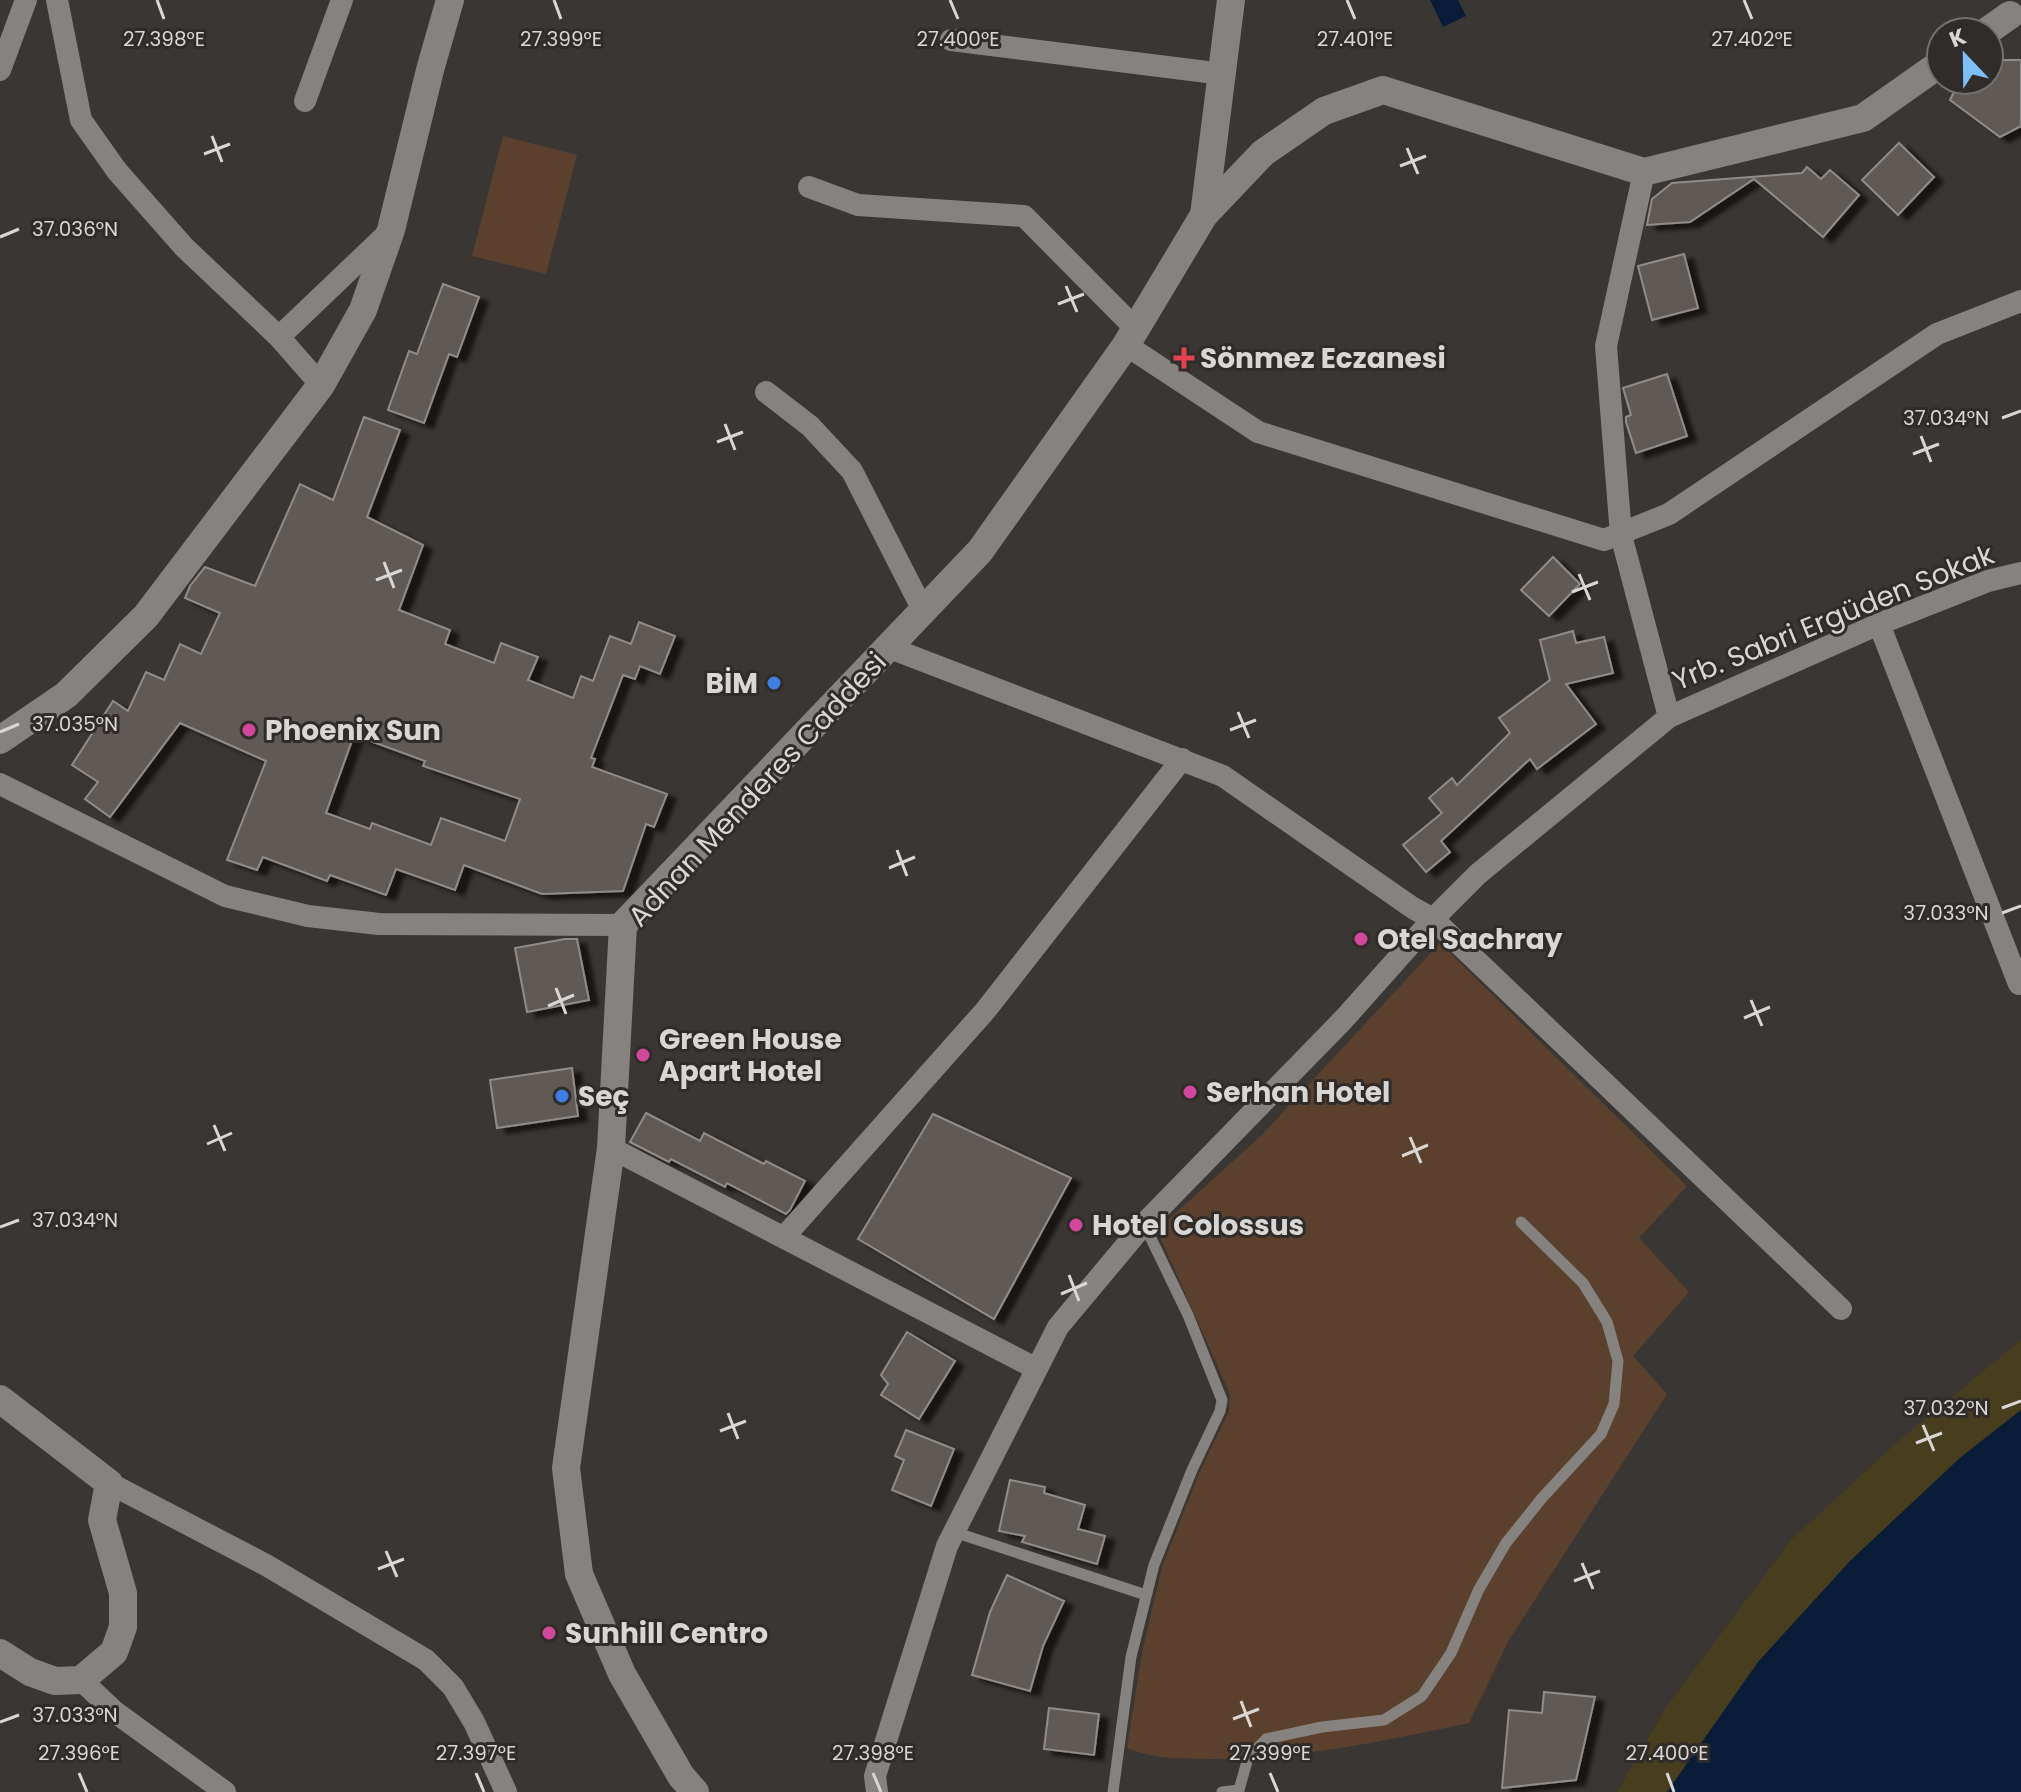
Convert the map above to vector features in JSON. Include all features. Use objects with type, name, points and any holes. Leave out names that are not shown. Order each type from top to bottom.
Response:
[{"type":"street","points":[[0,70],[26,0]]},
{"type":"street","points":[[57,0],[81,120],[117,171],[184,247],[279,337],[321,385]]},
{"type":"street","points":[[305,101],[342,0]]},
{"type":"street","points":[[0,740],[66,695],[146,616],[321,385],[363,310],[391,230],[450,0]]},
{"type":"street","name":"Adnan Menderes Caddesi","points":[[695,1792],[681,1776],[622,1674],[579,1574],[566,1468],[611,1148],[623,925],[980,551],[1131,337],[1204,215],[1231,0]]},
{"type":"street","points":[[951,40],[1223,74]]},
{"type":"street","points":[[1204,215],[1263,153],[1324,111],[1383,90],[1644,172],[1863,118],[1925,74]]},
{"type":"street","points":[[1644,172],[1606,346],[1621,535],[1669,717]]},
{"type":"street","points":[[809,187],[858,205],[1024,216],[1131,337],[1258,432],[1604,540],[1669,514],[1937,334],[2021,301]]},
{"type":"street","points":[[279,337],[391,230]]},
{"type":"street","points":[[766,392],[810,426],[852,471],[924,612]]},
{"type":"street","name":"Yrb. Sabri Ergüden Sokak","points":[[877,1792],[875,1776],[947,1546],[1058,1327],[1144,1224],[1343,1020],[1433,919],[1478,874],[1669,717],[1879,624],[1988,581],[2021,573]]},
{"type":"street","points":[[1879,624],[2019,984]]},
{"type":"street","points":[[890,648],[1223,776],[1433,919],[1841,1309]]},
{"type":"street","points":[[784,1237],[985,1011],[1182,759]]},
{"type":"street","points":[[0,784],[225,896],[308,916],[379,924],[623,925]]},
{"type":"street","points":[[611,1148],[1035,1368]]},
{"type":"street","points":[[0,1399],[109,1483],[266,1565],[426,1660],[453,1687],[474,1722],[506,1792]]},
{"type":"street","points":[[0,1653],[30,1672],[55,1681],[81,1680],[114,1652],[123,1627],[123,1593],[102,1520],[109,1483]]},
{"type":"street","points":[[81,1680],[115,1712],[225,1792]]},
{"type":"lane","points":[[1222,1792],[1239,1790],[1248,1758],[1266,1739],[1322,1727],[1384,1720],[1422,1696],[1451,1653],[1479,1589],[1506,1543],[1542,1498],[1601,1434],[1614,1404],[1618,1361],[1607,1322],[1583,1283],[1521,1222]]},
{"type":"lane","points":[[1113,1792],[1131,1657],[1154,1565],[1222,1400],[1188,1315],[1144,1224]]},
{"type":"lane","points":[[954,1532],[1146,1595]]},
{"type":"shaded area","points":[[503,136],[577,155],[546,274],[472,256]]},
{"type":"shaded area","points":[[1440,943],[1687,1186],[1639,1238],[1689,1292],[1633,1356],[1667,1394],[1509,1640],[1469,1723],[1373,1742],[1277,1756],[1179,1758],[1149,1755],[1127,1748],[1142,1653],[1162,1567],[1200,1471],[1229,1411],[1230,1394],[1157,1230],[1262,1135]]},
{"type":"sand","points":[[2021,1340],[2021,1410],[1961,1457],[1850,1561],[1758,1662],[1667,1792],[1617,1792],[1665,1709],[1791,1540],[1902,1438]]},
{"type":"water","points":[[1430,0],[1458,0],[1466,16],[1443,27]]},
{"type":"water","points":[[2021,1410],[2021,1792],[1667,1792],[1758,1662],[1850,1561],[1961,1457]]},
{"type":"building","points":[[2005,60],[2021,60],[2021,126],[2000,137],[1950,100],[1952,96],[2005,96]]},
{"type":"building","points":[[1899,143],[1934,177],[1898,215],[1862,180]]},
{"type":"building","points":[[1807,167],[1821,179],[1830,170],[1859,195],[1823,237],[1754,179],[1690,222],[1647,225],[1652,199],[1672,183],[1802,173]]},
{"type":"building","points":[[1684,254],[1698,308],[1652,320],[1638,266]]},
{"type":"building","points":[[443,284],[479,297],[457,357],[449,354],[424,423],[388,410],[409,351],[417,354]]},
{"type":"building","points":[[1667,374],[1687,436],[1636,453],[1626,422],[1626,417],[1631,415],[1623,388]]},
{"type":"building","points":[[364,417],[400,430],[367,517],[423,545],[399,610],[450,630],[445,644],[494,663],[501,643],[538,657],[528,680],[573,698],[581,676],[593,681],[610,636],[631,644],[639,622],[675,636],[660,674],[640,666],[635,679],[623,675],[591,758],[595,759],[592,767],[667,794],[654,827],[646,824],[623,891],[542,894],[464,865],[455,890],[396,869],[386,895],[330,875],[327,881],[263,857],[257,870],[227,860],[266,761],[180,723],[110,817],[85,799],[98,782],[72,765],[113,701],[128,711],[146,672],[164,680],[180,644],[201,654],[220,613],[185,598],[205,567],[255,586],[300,484],[333,500]],"holes":[[[354,735],[425,761],[423,766],[520,799],[505,841],[441,818],[431,845],[372,823],[370,829],[326,813]]]},
{"type":"building","points":[[1553,557],[1580,584],[1549,616],[1521,590]]},
{"type":"building","points":[[1573,631],[1576,643],[1604,637],[1613,673],[1566,684],[1596,724],[1537,769],[1530,759],[1441,841],[1450,852],[1426,872],[1403,845],[1442,813],[1429,798],[1452,778],[1457,785],[1510,733],[1499,718],[1550,680],[1540,640]]},
{"type":"building","points":[[577,939],[589,1000],[527,1012],[515,948]]},
{"type":"building","points":[[572,1068],[578,1116],[497,1128],[490,1080]]},
{"type":"building","points":[[646,1113],[700,1141],[704,1133],[805,1181],[790,1210],[786,1214],[727,1183],[725,1187],[630,1142]]},
{"type":"building","points":[[933,1114],[1071,1178],[994,1319],[858,1239]]},
{"type":"building","points":[[907,1332],[955,1361],[919,1419],[881,1395],[888,1384],[881,1375]]},
{"type":"building","points":[[906,1430],[954,1449],[931,1506],[892,1490],[904,1460],[895,1456]]},
{"type":"building","points":[[1010,1480],[1045,1487],[1044,1493],[1085,1505],[1078,1529],[1105,1536],[1097,1564],[1022,1542],[1025,1536],[999,1531]]},
{"type":"building","points":[[1007,1575],[1064,1601],[1043,1646],[1030,1691],[972,1675],[990,1612]]},
{"type":"building","points":[[1544,1692],[1595,1697],[1576,1780],[1502,1788],[1509,1710],[1542,1713]]},
{"type":"building","points":[[1049,1708],[1099,1714],[1094,1755],[1044,1749]]},
{"type":"place","name":"Sönmez Eczanesi","points":[[1184,358]]},
{"type":"place","name":"BİM","points":[[774,683]]},
{"type":"place","name":"Phoenix Sun","points":[[249,730]]},
{"type":"place","name":"Otel Sachray","points":[[1361,939]]},
{"type":"place","name":"Green House Apart Hotel","points":[[643,1055]]},
{"type":"place","name":"Serhan Hotel","points":[[1190,1092]]},
{"type":"place","name":"Seç","points":[[562,1096]]},
{"type":"place","name":"Hotel Colossus","points":[[1076,1225]]},
{"type":"place","name":"Sunhill Centro","points":[[549,1633]]}]
